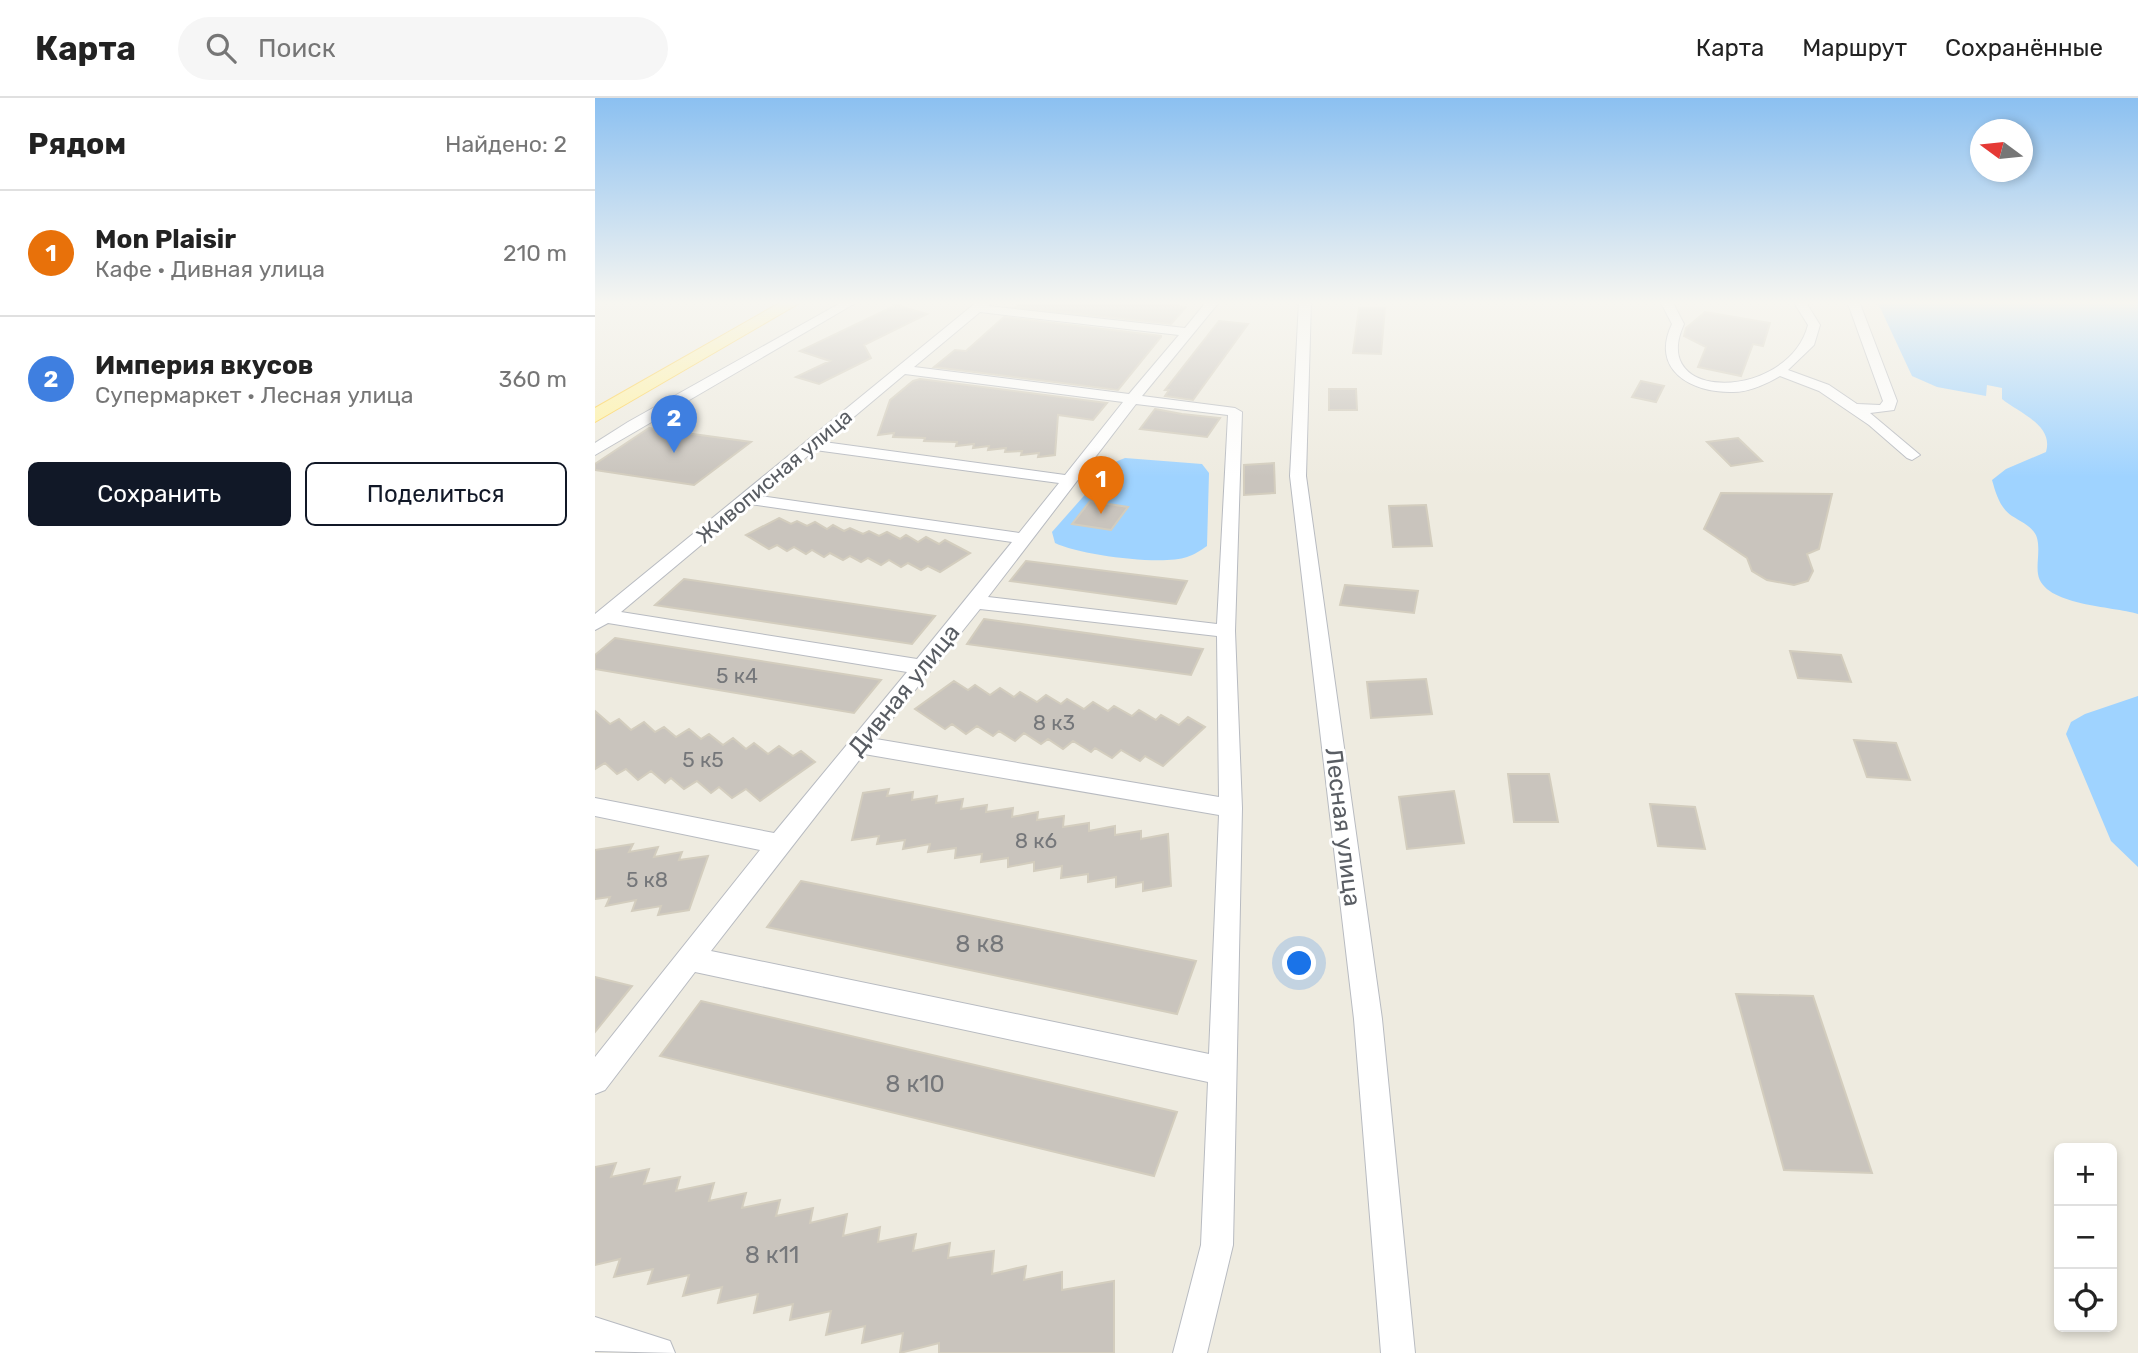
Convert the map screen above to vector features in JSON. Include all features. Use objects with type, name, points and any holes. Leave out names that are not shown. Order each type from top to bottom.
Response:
[{"type":"main road","points":[[595,416],[693,360]]},
{"type":"street","points":[[595,450],[749,360]]},
{"type":"street","name":"Живописная улица","points":[[600,620],[915,360]]},
{"type":"street","name":"Дивная улица","points":[[595,1080],[779,844],[975,602],[1166,360]]},
{"type":"street","name":"Лесная улица","points":[[1303,360],[1298,476],[1368,1019],[1398,1353]]},
{"type":"street","points":[[1673,360],[1691,379],[1733,388],[1758,383],[1779,371],[1791,360]]},
{"type":"street","points":[[1855,408],[1889,407],[1891,401],[1875,360]]},
{"type":"street","points":[[902,370],[1235,412],[1226,631],[1231,808],[1217,1245],[1190,1353]]},
{"type":"street","points":[[1779,371],[1824,388],[1855,408],[1912,455]]},
{"type":"street","points":[[811,445],[1071,480]]},
{"type":"street","points":[[746,499],[1024,539]]},
{"type":"street","points":[[975,602],[1226,631]]},
{"type":"street","points":[[600,620],[921,667]]},
{"type":"street","points":[[860,745],[1231,808]]},
{"type":"street","points":[[595,807],[779,844]]},
{"type":"street","points":[[691,959],[1223,1071]]},
{"type":"street","points":[[595,1334],[658,1353]]},
{"type":"water","points":[[1904,360],[2138,360],[2138,614],[2080,603],[2052,593],[2043,585],[2038,574],[2038,547],[2034,532],[2001,505],[1992,480],[2006,469],[2046,452],[2045,434],[2040,427],[2002,399],[2002,388],[1987,385],[1986,396],[1937,387],[1912,376]]},
{"type":"water","points":[[1125,458],[1202,464],[1209,473],[1207,546],[1187,557],[1141,560],[1083,552],[1055,543],[1052,532],[1097,481],[1105,466]]},
{"type":"water","points":[[2138,696],[2138,867],[2111,841],[2066,734],[2071,722],[2085,714]]},
{"type":"building","points":[[826,360],[868,360],[819,384],[796,377],[830,361]]},
{"type":"building","points":[[943,360],[1143,360],[1118,390],[934,367]]},
{"type":"building","points":[[1189,360],[1222,360],[1193,400],[1165,396],[1169,390],[1165,390]]},
{"type":"building","points":[[1701,360],[1747,360],[1741,376],[1698,367]]},
{"type":"building","points":[[920,379],[1107,403],[1093,420],[1058,415],[1055,455],[1038,457],[1039,453],[1021,455],[1022,451],[1005,452],[1006,448],[988,450],[989,446],[973,448],[974,444],[956,446],[957,442],[893,437],[894,433],[878,435],[890,400],[913,381]]},
{"type":"building","points":[[1641,381],[1664,386],[1656,402],[1632,397]]},
{"type":"building","points":[[1329,389],[1356,389],[1357,410],[1329,410]]},
{"type":"building","points":[[1155,409],[1220,418],[1207,437],[1140,429]]},
{"type":"building","points":[[649,428],[751,442],[694,485],[595,470],[595,464]]},
{"type":"building","points":[[1738,438],[1762,461],[1731,466],[1707,442]]},
{"type":"building","points":[[1274,463],[1275,493],[1244,495],[1244,465]]},
{"type":"building","points":[[1721,493],[1832,494],[1819,549],[1807,554],[1813,571],[1808,581],[1794,585],[1767,580],[1752,571],[1747,558],[1704,529]]},
{"type":"building","points":[[1090,501],[1128,507],[1111,530],[1072,524]]},
{"type":"building","points":[[1426,505],[1432,546],[1393,547],[1389,506]]},
{"type":"building","points":[[779,518],[791,524],[797,521],[807,526],[815,522],[827,529],[833,525],[844,531],[850,528],[863,534],[869,531],[879,536],[887,532],[900,539],[906,535],[918,542],[926,537],[939,544],[945,540],[970,553],[940,572],[928,566],[921,570],[908,563],[901,567],[889,560],[881,565],[868,558],[861,562],[850,556],[843,560],[830,553],[824,557],[812,550],[806,554],[794,547],[787,551],[777,545],[769,549],[746,535]]},
{"type":"building","points":[[1026,561],[1187,581],[1176,604],[1010,581]]},
{"type":"building","points":[[684,579],[935,616],[912,644],[655,605]]},
{"type":"building","points":[[1345,585],[1418,591],[1414,613],[1340,605]]},
{"type":"building","points":[[984,619],[1203,649],[1191,675],[967,644]]},
{"type":"building","points":[[615,638],[881,680],[854,713],[595,669],[595,655]]},
{"type":"building","points":[[1790,651],[1841,655],[1851,682],[1798,678]]},
{"type":"building","points":[[1426,679],[1432,714],[1371,718],[1367,682]]},
{"type":"building","points":[[954,681],[968,690],[975,685],[990,695],[1000,688],[1014,697],[1020,692],[1037,702],[1046,695],[1061,704],[1067,699],[1084,709],[1093,702],[1108,711],[1114,706],[1132,716],[1139,710],[1156,720],[1161,715],[1179,725],[1188,717],[1205,727],[1163,766],[1145,756],[1140,761],[1121,750],[1112,758],[1095,748],[1091,752],[1073,741],[1063,749],[1048,739],[1041,744],[1024,733],[1015,741],[999,731],[993,736],[977,726],[966,734],[952,724],[945,729],[915,709]]},
{"type":"building","points":[[595,711],[610,724],[619,719],[631,730],[644,722],[655,732],[664,727],[676,737],[689,729],[701,739],[709,734],[723,745],[733,738],[746,749],[754,743],[768,754],[779,746],[793,756],[801,751],[815,762],[760,801],[746,789],[732,798],[719,787],[711,793],[697,781],[684,789],[671,778],[665,783],[651,771],[638,780],[626,769],[617,774],[605,763],[595,769]]},
{"type":"building","points":[[1854,740],[1896,743],[1910,780],[1867,777]]},
{"type":"building","points":[[1508,774],[1549,774],[1558,822],[1514,822]]},
{"type":"building","points":[[889,789],[887,796],[913,792],[912,800],[937,796],[936,803],[963,799],[961,809],[987,805],[986,812],[1013,808],[1012,817],[1038,812],[1037,820],[1064,816],[1063,827],[1089,823],[1089,831],[1115,826],[1115,835],[1141,831],[1141,839],[1168,834],[1171,886],[1143,891],[1143,882],[1116,887],[1116,877],[1088,882],[1088,874],[1061,878],[1062,866],[1034,871],[1034,862],[1008,867],[1008,858],[981,862],[982,854],[955,858],[956,848],[928,852],[930,844],[903,849],[905,840],[877,844],[879,836],[852,840],[863,793]]},
{"type":"building","points":[[1454,791],[1464,843],[1407,849],[1399,797]]},
{"type":"building","points":[[1650,804],[1695,807],[1705,849],[1658,846]]},
{"type":"building","points":[[633,844],[629,852],[658,847],[654,857],[682,852],[679,860],[708,856],[689,910],[658,915],[661,906],[632,911],[636,900],[606,906],[610,897],[595,899],[595,850]]},
{"type":"building","points":[[801,881],[1196,961],[1177,1014],[767,927]]},
{"type":"building","points":[[595,977],[632,986],[595,1032]]},
{"type":"building","points":[[1736,994],[1813,996],[1872,1173],[1784,1170]]},
{"type":"building","points":[[701,1001],[1177,1112],[1154,1176],[660,1056]]},
{"type":"building","points":[[616,1163],[611,1177],[649,1169],[644,1184],[680,1177],[676,1191],[714,1183],[709,1201],[746,1193],[742,1208],[780,1200],[776,1216],[813,1208],[810,1223],[847,1214],[843,1236],[880,1227],[878,1242],[916,1234],[913,1251],[950,1243],[948,1258],[994,1251],[992,1274],[1026,1266],[1024,1280],[1062,1272],[1062,1290],[1114,1281],[1114,1353],[939,1353],[939,1343],[900,1353],[903,1333],[862,1343],[865,1326],[826,1335],[831,1311],[790,1320],[793,1304],[754,1313],[758,1294],[718,1303],[722,1287],[683,1296],[689,1275],[648,1284],[653,1269],[614,1277],[620,1259],[595,1265],[595,1167]]},
{"type":"place","name":"Империя вкусов","points":[[674,453]]},
{"type":"place","name":"Mon Plaisir","points":[[1101,514]]}]
